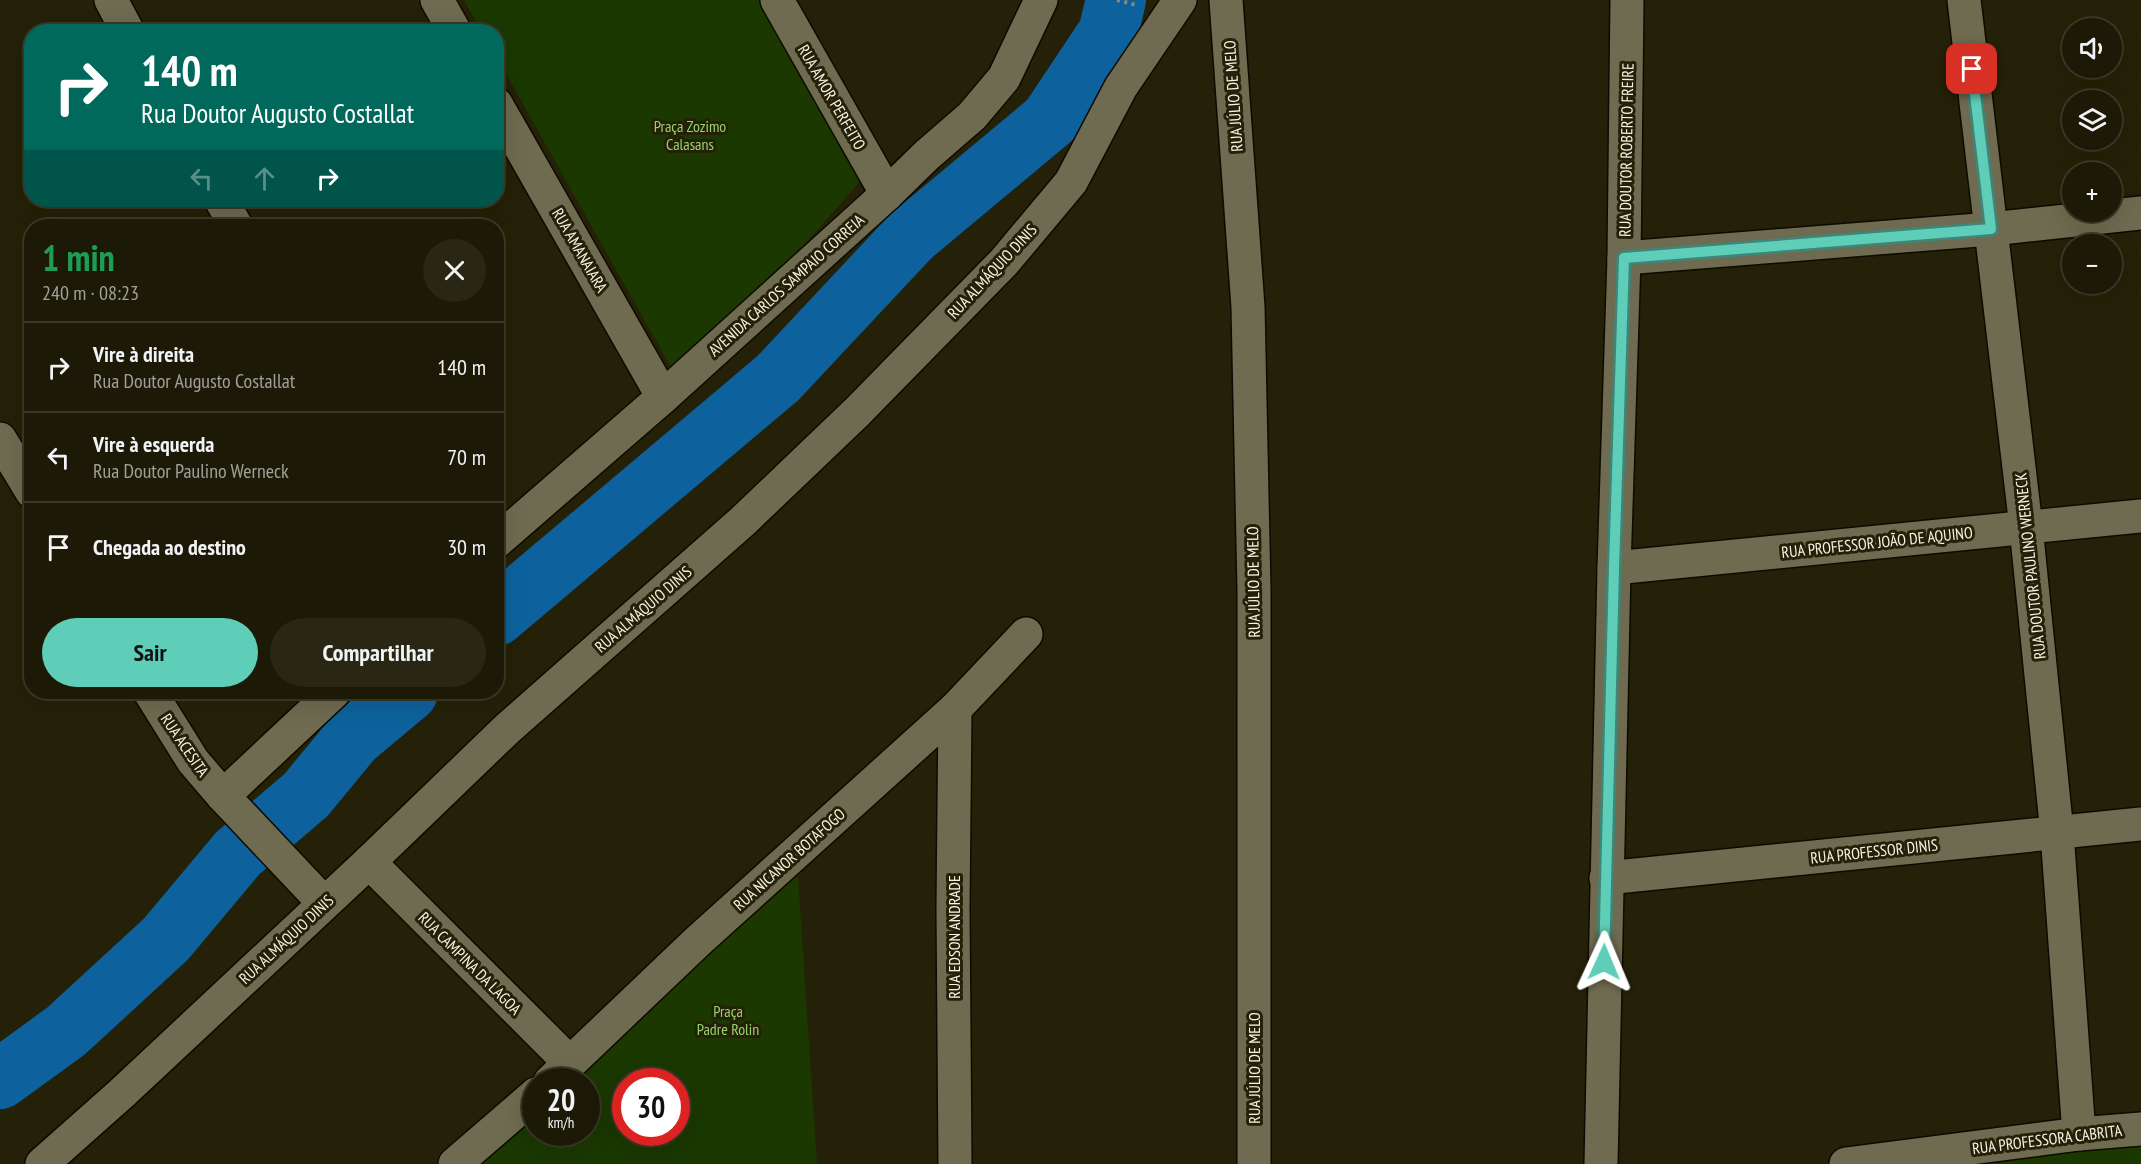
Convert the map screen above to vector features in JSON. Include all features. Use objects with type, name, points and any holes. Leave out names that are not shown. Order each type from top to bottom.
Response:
[{"type":"street","points":[[111,0],[124,24]]},
{"type":"street","points":[[437,0],[450,24]]},
{"type":"street","name":"RUA AMOR PERFEITO","points":[[777,0],[887,194]]},
{"type":"street","name":"AVENIDA CARLOS SAMPAIO CORREIA","points":[[504,535],[663,397],[972,116],[1004,78],[1041,0]]},
{"type":"street","name":"RUA ALMÁQUIO DINIS","points":[[42,1164],[122,1093],[369,862],[507,729],[752,512],[857,412],[1004,262],[1071,182],[1121,87],[1180,0]]},
{"type":"street","name":"RUA JÚLIO DE MELO","points":[[1226,0],[1249,331],[1254,591],[1254,1164]]},
{"type":"street","name":"RUA DOUTOR ROBERTO FREIRE","points":[[1601,1164],[1606,878],[1624,258],[1627,0]]},
{"type":"street","name":"RUA DOUTOR PAULINO WERNECK","points":[[1964,0],[2026,527],[2057,833],[2079,1134]]},
{"type":"street","name":"RUA AMANAIARA","points":[[504,118],[663,397]]},
{"type":"street","points":[[1624,258],[1991,229],[2141,213]]},
{"type":"street","points":[[0,439],[24,479]]},
{"type":"street","name":"RUA PROFESSOR JOÃO DE AQUINO","points":[[1614,568],[2141,516]]},
{"type":"street","name":"RUA NICANOR BOTAFOGO","points":[[564,1068],[698,941],[955,709],[1026,634]]},
{"type":"street","name":"RUA ACESITA","points":[[154,699],[193,761],[324,903]]},
{"type":"street","points":[[230,803],[327,699]]},
{"type":"street","name":"RUA EDSON ANDRADE","points":[[955,709],[953,908],[955,1164]]},
{"type":"street","name":"RUA PROFESSOR DINIS","points":[[1606,878],[2141,824]]},
{"type":"street","name":"RUA CAMPINA DA LAGOA","points":[[369,862],[556,1068]]},
{"type":"street","points":[[455,1164],[522,1106]]},
{"type":"street","name":"RUA PROFESSORA CABRITA","points":[[1846,1164],[1900,1161],[2079,1134],[2141,1129]]},
{"type":"green space","name":"Praça Zozimo Calasans","points":[[464,0],[765,0],[863,178],[681,385],[504,70],[504,24],[478,24]]},
{"type":"green space","name":"Praça Padre Rolin","points":[[798,876],[817,1164],[453,1164],[522,1101],[522,1146],[600,1146],[600,1068],[558,1068],[698,941]]},
{"type":"green space","points":[[2086,1142],[2141,1142],[2141,1164],[1978,1164]]},
{"type":"waterway","points":[[504,609],[778,378],[911,236],[1050,120],[1108,33],[1116,0]]},
{"type":"waterway","points":[[0,1079],[66,1031],[166,939],[238,853],[306,795],[353,738],[400,699]]},
{"type":"route","points":[[1604,962],[1624,258],[1991,229],[1972,69]]}]
